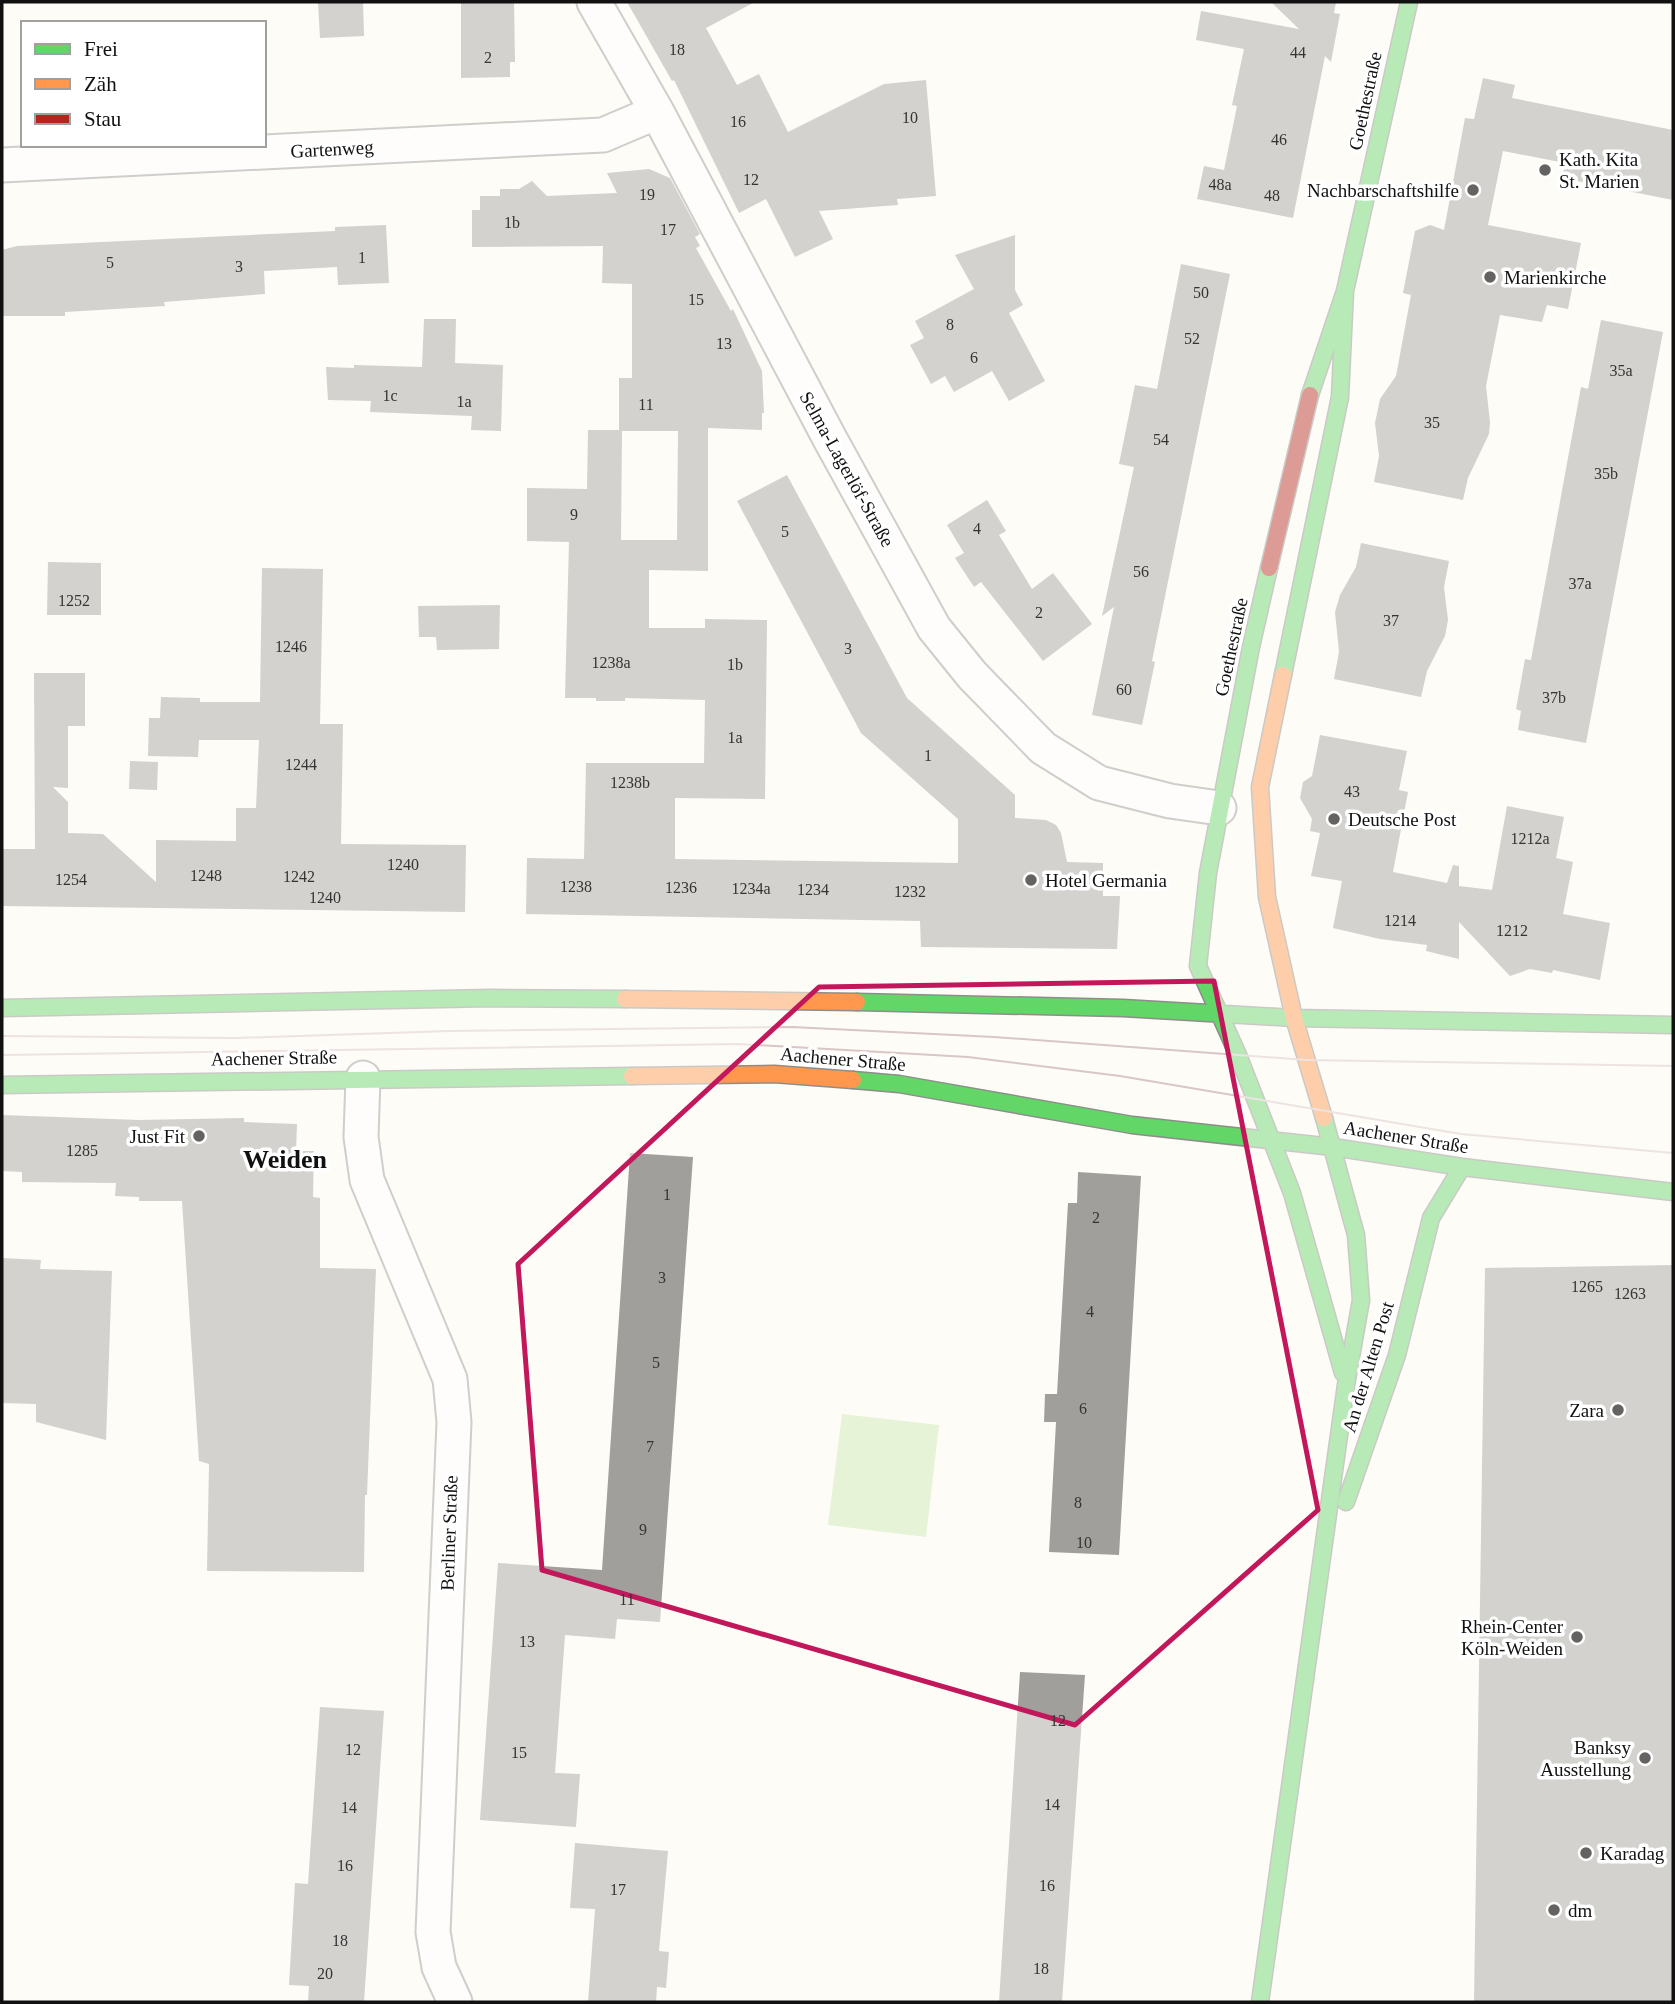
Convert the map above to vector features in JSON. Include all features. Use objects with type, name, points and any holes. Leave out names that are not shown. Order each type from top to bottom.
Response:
[{"type":"street","name":"Selma-Lagerlöf-Straße","points":[[594,2],[657,112],[817,415],[934,628],[972,675],[1043,748],[1099,783],[1170,801],[1219,808]]},
{"type":"street","name":"Goethestraße","points":[[1221,1015],[1198,965],[1208,873],[1219,808],[1251,647],[1310,395],[1345,291],[1409,2]]},
{"type":"street","name":"Gartenweg","points":[[2,165],[603,135],[657,112]]},
{"type":"street","name":"Goethestraße","points":[[1294,1018],[1267,897],[1260,787],[1340,397],[1345,291]]},
{"type":"street","points":[[2,1008],[610,998],[1123,1008],[1294,1018],[1673,1026]]},
{"type":"street","name":"An der Alten Post","points":[[1221,1015],[1292,1193],[1346,1385]]},
{"type":"street","name":"An der Alten Post","points":[[1259,2002],[1346,1385],[1361,1300],[1356,1235],[1294,1018]]},
{"type":"street","name":"Aachener Straße","points":[[2,1085],[363,1077],[446,1079],[774,1074],[823,1077],[899,1084],[1132,1125],[1333,1147],[1462,1167],[1673,1192]]},
{"type":"street","name":"Berliner Straße","points":[[363,1077],[361,1137],[367,1180],[450,1379],[454,1422],[433,1932],[439,1967],[455,2002]]},
{"type":"street","name":"An der Alten Post","points":[[1318,1583],[1397,1355],[1431,1218],[1462,1167]]},
{"type":"highlighted area","points":[[1214,981],[1318,1510],[1075,1725],[542,1570],[518,1264],[819,987]]},
{"type":"green space","points":[[842,1414],[939,1425],[926,1537],[828,1525]]},
{"type":"building","points":[[318,2],[363,2],[364,36],[320,38]]},
{"type":"building","points":[[461,2],[514,2],[515,62],[510,62],[510,77],[461,78]]},
{"type":"building","points":[[627,2],[755,2],[706,28],[737,85],[759,74],[788,132],[884,84],[926,80],[936,196],[897,199],[898,205],[819,211],[833,239],[795,257],[766,199],[739,213],[674,80],[672,81]]},
{"type":"building","points":[[1271,2],[1336,2],[1334,13],[1340,14],[1331,62],[1325,56],[1293,218],[1197,199],[1204,166],[1224,170],[1237,106],[1232,105],[1244,49],[1196,40],[1201,11],[1299,29]]},
{"type":"building","points":[[1483,78],[1515,85],[1512,98],[1673,130],[1673,200],[1562,178],[1565,163],[1503,151],[1488,225],[1581,243],[1568,309],[1547,305],[1542,322],[1500,315],[1486,386],[1489,434],[1468,478],[1463,500],[1374,482],[1379,456],[1375,423],[1380,399],[1396,376],[1411,295],[1403,293],[1415,231],[1430,225],[1444,230],[1465,118],[1474,119]]},
{"type":"building","points":[[649,169],[670,178],[700,234],[695,237],[700,246],[696,248],[731,311],[733,309],[762,371],[762,430],[708,428],[708,571],[649,570],[649,628],[705,628],[705,619],[767,620],[765,799],[675,798],[675,859],[958,863],[958,819],[861,733],[737,501],[787,475],[907,698],[1015,795],[1015,818],[1046,820],[1056,825],[1061,833],[1067,862],[1103,863],[1103,896],[1120,896],[1117,949],[921,947],[920,921],[526,914],[527,858],[584,859],[586,763],[704,763],[705,700],[625,698],[625,701],[596,701],[596,698],[565,698],[569,542],[527,541],[527,488],[587,489],[588,430],[619,430],[619,378],[632,378],[632,284],[602,283],[603,246],[472,247],[472,210],[480,210],[480,196],[500,196],[500,189],[519,189],[532,181],[547,196],[617,193],[607,173]],"holes":[[[622,431],[678,431],[677,540],[621,540]]]},
{"type":"building","points":[[386,225],[389,283],[338,285],[337,267],[264,271],[265,294],[164,302],[165,306],[65,312],[65,316],[2,316],[2,250],[17,246],[335,231],[335,227]]},
{"type":"building","points":[[1015,235],[1015,290],[1023,305],[1009,313],[1045,381],[1009,401],[992,371],[954,392],[945,376],[931,384],[910,345],[924,338],[915,321],[974,289],[955,255]]},
{"type":"building","points":[[1181,264],[1230,274],[1152,661],[1155,662],[1142,725],[1092,715],[1114,607],[1102,616],[1134,467],[1119,464],[1135,385],[1157,389]]},
{"type":"building","points":[[424,319],[456,319],[455,363],[503,365],[501,431],[471,430],[472,416],[370,412],[371,401],[328,400],[326,367],[422,367]]},
{"type":"building","points":[[1601,320],[1663,332],[1586,743],[1518,730],[1521,711],[1516,709],[1525,659],[1531,660],[1581,387],[1588,389]]},
{"type":"building","points":[[987,500],[1006,531],[999,535],[1032,589],[1053,573],[1092,624],[1043,661],[981,582],[974,587],[955,558],[964,553],[947,525]]},
{"type":"building","points":[[1361,543],[1449,561],[1444,587],[1448,620],[1445,636],[1427,671],[1421,697],[1334,679],[1339,652],[1335,612],[1340,595],[1356,567]]},
{"type":"building","points":[[48,562],[101,563],[101,615],[47,615]]},
{"type":"building","points":[[262,568],[323,569],[320,724],[343,724],[341,844],[466,845],[465,912],[2,906],[2,849],[35,849],[34,673],[85,673],[85,726],[68,726],[68,788],[53,787],[68,802],[68,833],[103,834],[156,882],[156,840],[236,841],[236,808],[256,808],[259,740],[199,740],[198,757],[148,756],[149,718],[160,718],[161,697],[200,698],[200,702],[260,702]]},
{"type":"building","points":[[500,605],[499,649],[437,650],[436,637],[419,637],[418,606]]},
{"type":"building","points":[[1320,735],[1407,751],[1399,790],[1408,792],[1393,872],[1447,883],[1453,865],[1459,866],[1459,886],[1492,890],[1507,806],[1564,817],[1556,858],[1573,862],[1563,914],[1610,923],[1600,980],[1553,970],[1552,973],[1530,969],[1510,976],[1459,922],[1459,959],[1426,951],[1427,945],[1380,939],[1333,928],[1342,881],[1311,876],[1320,833],[1310,831],[1312,819],[1300,798],[1303,782],[1312,776]]},
{"type":"building","points":[[130,761],[158,762],[157,790],[129,789]]},
{"type":"building","points":[[2,1115],[139,1120],[244,1118],[244,1122],[297,1124],[296,1151],[314,1151],[313,1197],[320,1198],[320,1268],[376,1269],[364,1572],[207,1571],[209,1464],[199,1461],[182,1201],[139,1201],[139,1197],[115,1196],[116,1183],[22,1182],[22,1172],[2,1171]]},
{"type":"building","points":[[630,1153],[693,1157],[660,1622],[617,1619],[615,1639],[565,1635],[555,1773],[580,1774],[576,1827],[480,1820],[498,1563],[602,1570]]},
{"type":"building","points":[[1078,1172],[1141,1176],[1119,1555],[1049,1552],[1056,1422],[1044,1422],[1045,1394],[1057,1394],[1068,1203],[1077,1203]]},
{"type":"building","points":[[2,1258],[41,1260],[40,1269],[112,1271],[106,1440],[36,1422],[36,1404],[2,1403]]},
{"type":"building","name":"Rhein-Center Köln-Weiden","points":[[1673,1265],[1673,2002],[1474,2002],[1485,1268]]},
{"type":"building","points":[[1020,1672],[1085,1675],[1062,2002],[999,2002]]},
{"type":"building","points":[[320,1707],[384,1711],[364,2002],[308,2002],[309,1986],[289,1985],[295,1883],[308,1884]]},
{"type":"building","points":[[575,1843],[668,1851],[659,1951],[669,1952],[666,1988],[657,1987],[656,2002],[588,2002],[595,1909],[570,1908]]},
{"type":"tram line","points":[[2,1036],[235,1038],[449,1031],[792,1027],[994,1037],[1307,1060],[1673,1066]]},
{"type":"tram line","points":[[2,1055],[738,1044],[968,1057],[1120,1076],[1461,1134],[1673,1153]]},
{"type":"traffic: fast","points":[[1310,395],[1345,291],[1409,2]]},
{"type":"traffic: fast","points":[[1283,675],[1340,397],[1345,291]]},
{"type":"traffic: fast","points":[[1269,568],[1251,647],[1208,873],[1198,966],[1238,1055],[1292,1193],[1343,1373]]},
{"type":"traffic: fast","points":[[2,1008],[491,998],[625,999]]},
{"type":"traffic: fast","points":[[857,1002],[1123,1008],[1294,1018],[1673,1025]]},
{"type":"traffic: fast","points":[[2,1085],[632,1076]]},
{"type":"traffic: fast","points":[[853,1080],[899,1084],[1132,1125],[1333,1147],[1462,1167],[1673,1192]]},
{"type":"traffic: fast","points":[[1260,2002],[1346,1385],[1361,1300],[1356,1235],[1324,1118]]},
{"type":"traffic: fast","points":[[1346,1502],[1397,1355],[1431,1218],[1462,1167]]},
{"type":"traffic: slow","points":[[1283,675],[1260,787],[1267,897],[1294,1018],[1324,1118]]},
{"type":"traffic: slow","points":[[625,999],[857,1002]]},
{"type":"traffic: slow","points":[[632,1076],[774,1074],[853,1080]]},
{"type":"traffic: jam","points":[[1269,568],[1310,395]]},
{"type":"place","name":"Kath. Kita St. Marien","points":[[1545,170]]},
{"type":"place","name":"Nachbarschaftshilfe","points":[[1473,190]]},
{"type":"place","name":"Marienkirche","points":[[1490,277]]},
{"type":"place","name":"Deutsche Post","points":[[1334,819]]},
{"type":"place","name":"Hotel Germania","points":[[1031,880]]},
{"type":"place","name":"Just Fit","points":[[199,1136]]},
{"type":"place","name":"Zara","points":[[1618,1410]]},
{"type":"place","name":"Rhein-Center Köln-Weiden","points":[[1577,1637]]},
{"type":"place","name":"Banksy Ausstellung","points":[[1645,1758]]},
{"type":"place","name":"Karadag","points":[[1586,1853]]},
{"type":"place","name":"dm","points":[[1554,1910]]},
{"type":"district","name":"Weiden","points":[[285,1159]]}]
